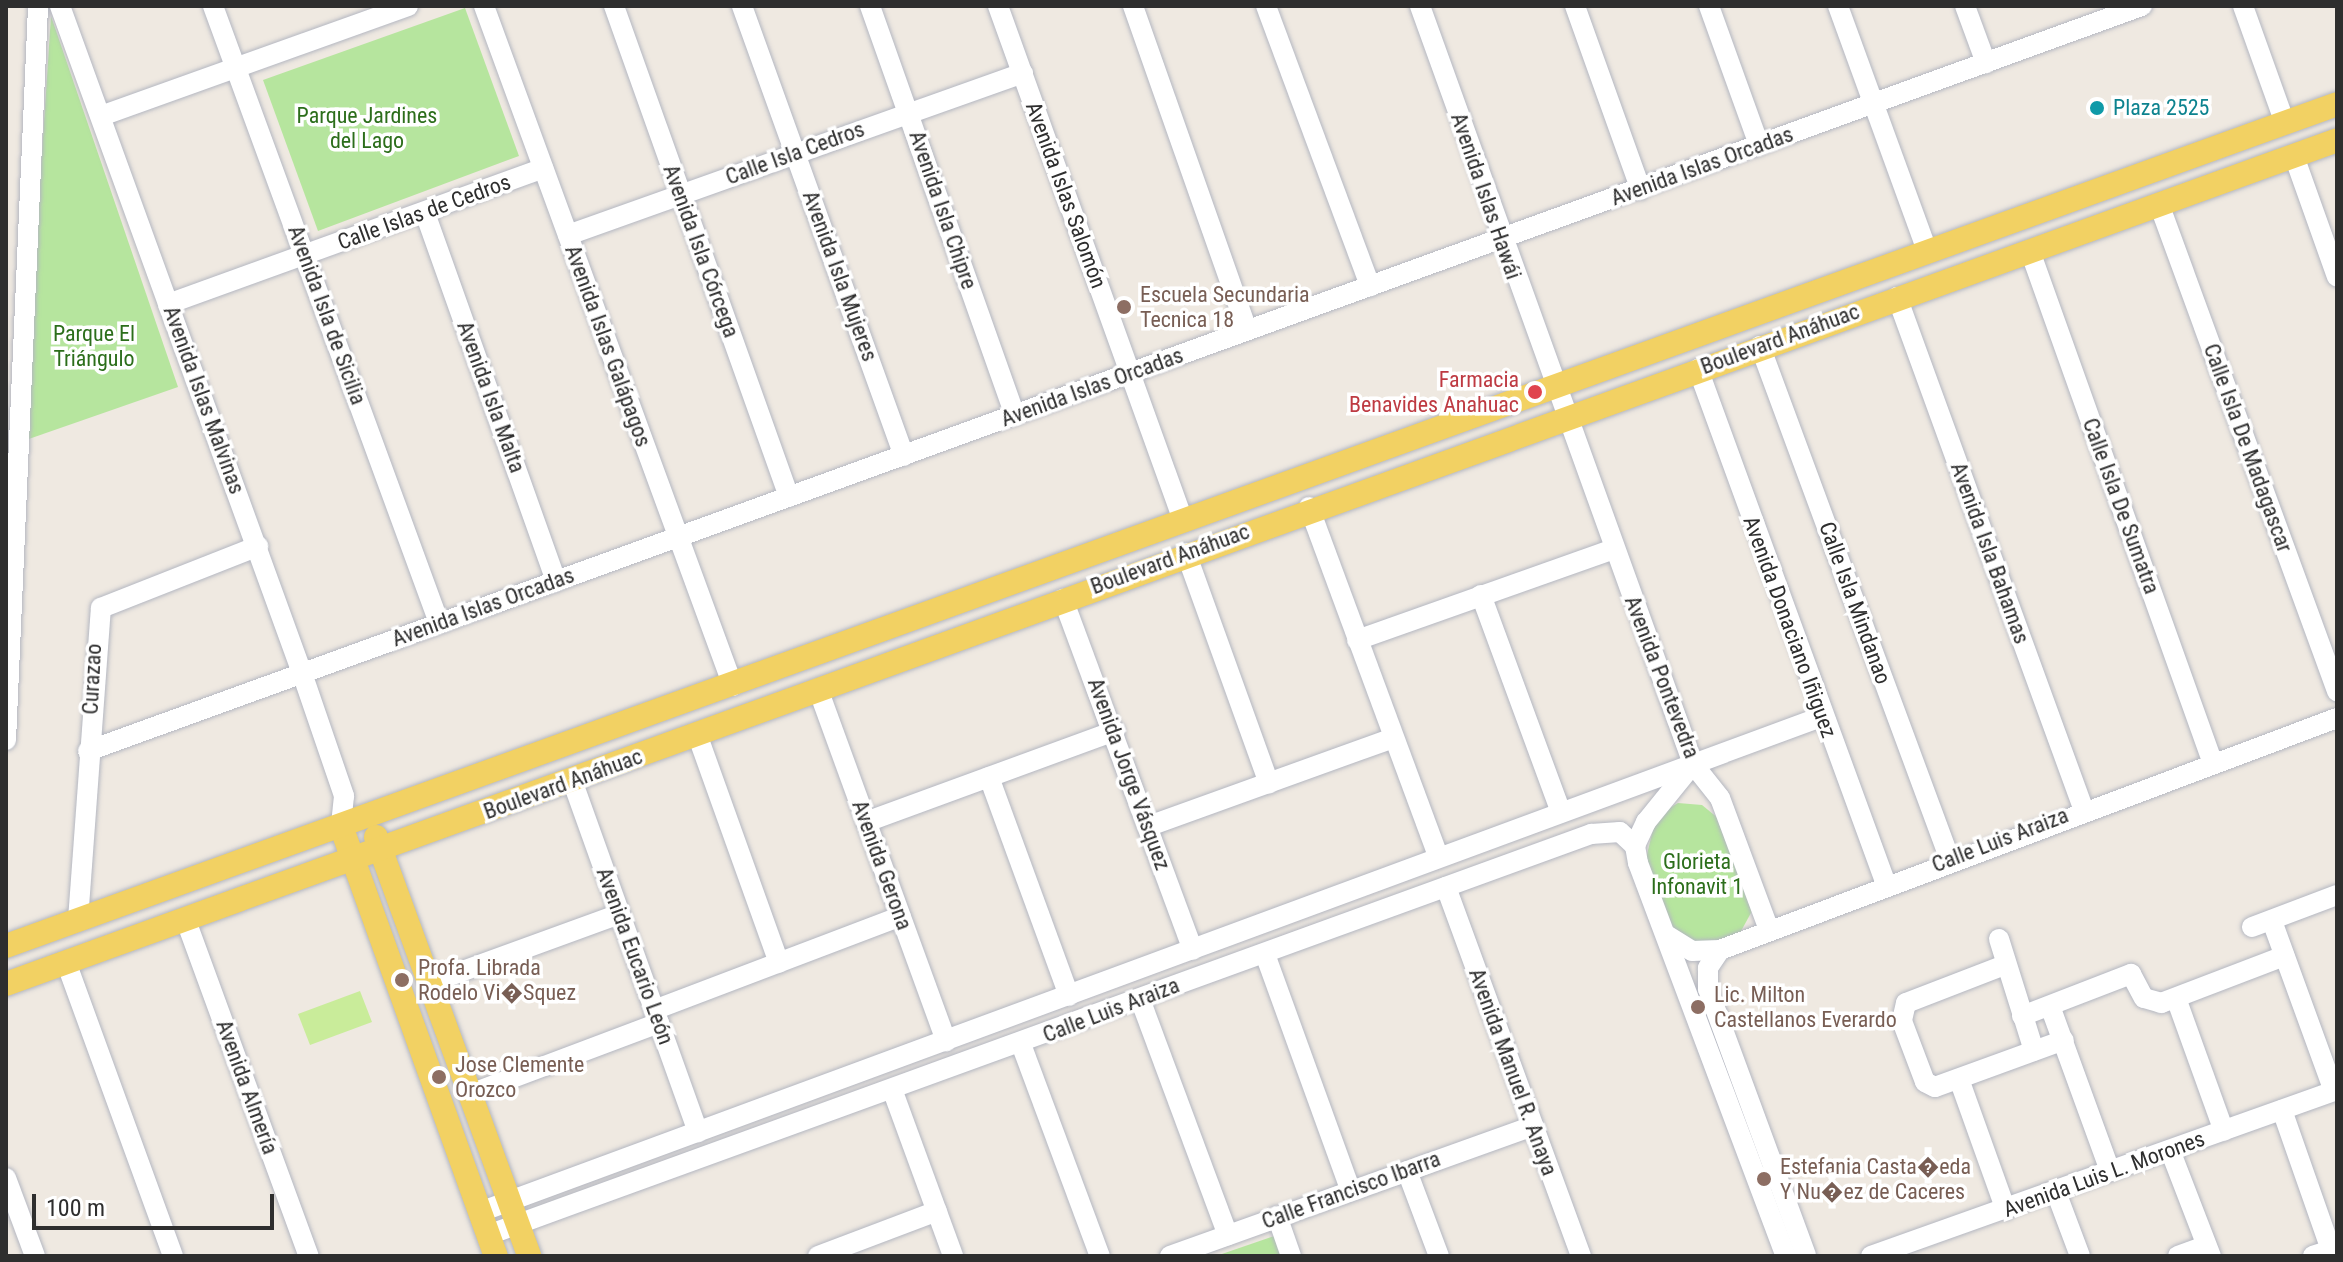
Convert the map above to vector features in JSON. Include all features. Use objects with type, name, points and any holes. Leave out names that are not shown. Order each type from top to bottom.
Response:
[{"type":"main road","name":"Boulevard Anáhuac","points":[[6,946],[733,686],[1927,250],[2337,104]]},
{"type":"main road","name":"Boulevard Anáhuac","points":[[6,984],[381,850],[1309,507],[2337,140]]},
{"type":"main road","points":[[368,816],[529,1256]]},
{"type":"main road","points":[[341,826],[488,1235]]},
{"type":"street","points":[[6,740],[12,476],[38,6]]},
{"type":"street","name":"Avenida Islas Malvinas","points":[[60,6],[302,673],[344,796],[341,826]]},
{"type":"street","name":"Avenida Isla de Sicilia","points":[[213,6],[439,623]]},
{"type":"street","points":[[101,116],[237,68],[354,15],[408,6]]},
{"type":"street","name":"Avenida Islas Galápagos","points":[[484,6],[733,686]]},
{"type":"street","name":"Avenida Isla Córcega","points":[[614,6],[789,497]]},
{"type":"street","name":"Avenida Isla Mujeres","points":[[742,6],[904,456]]},
{"type":"street","name":"Avenida Isla Chipre","points":[[870,6],[1015,415]]},
{"type":"street","name":"Avenida Islas Salomón","points":[[998,6],[1183,520]]},
{"type":"street","points":[[1133,6],[1247,330]]},
{"type":"street","points":[[1266,6],[1370,286]]},
{"type":"street","name":"Avenida Islas Hawái","points":[[1420,6],[1565,418]]},
{"type":"street","points":[[1575,6],[1641,190]]},
{"type":"street","points":[[1709,6],[1759,145]]},
{"type":"street","points":[[1838,6],[1927,250]]},
{"type":"street","points":[[1965,6],[1986,63]]},
{"type":"street","name":"Avenida Islas Orcadas","points":[[88,751],[1641,190],[1986,63],[2096,14],[2142,6]]},
{"type":"street","points":[[2243,6],[2285,123]]},
{"type":"street","name":"Calle Isla Cedros","points":[[568,235],[1023,73]]},
{"type":"street","points":[[2294,156],[2337,277]]},
{"type":"street","name":"Calle Islas de Cedros","points":[[168,304],[543,168]]},
{"type":"street","name":"Calle Isla De Madagascar","points":[[2159,204],[2337,691]]},
{"type":"street","name":"Avenida Isla Malta","points":[[425,213],[556,581]]},
{"type":"street","name":"Calle Isla De Sumatra","points":[[2030,251],[2212,761]]},
{"type":"street","name":"Avenida Isla Bahamas","points":[[1897,297],[2083,808]]},
{"type":"street","name":"Calle Isla Mindanao","points":[[1760,346],[1950,860]]},
{"type":"street","name":"Avenida Donaciano Iñiguez","points":[[1698,369],[1821,717],[1886,884]]},
{"type":"street","name":"Avenida Pontevedra","points":[[1565,418],[1693,764],[1720,798],[1769,930]]},
{"type":"street","points":[[1309,507],[1438,856]]},
{"type":"street","name":"Curazao","points":[[78,920],[88,751],[101,608],[258,546]]},
{"type":"street","points":[[1357,640],[1614,549]]},
{"type":"street","points":[[1186,553],[1269,783]]},
{"type":"street","points":[[1481,595],[1561,812]]},
{"type":"street","name":"Avenida Jorge Vásquez","points":[[1063,599],[1115,731],[1193,950]]},
{"type":"street","name":"Avenida Gerona","points":[[818,689],[946,1041]]},
{"type":"street","name":"Calle Luis Araiza","points":[[488,1235],[513,1213],[698,1132],[1821,717]]},
{"type":"street","name":"Calle Luis Araiza","points":[[1720,950],[2083,808],[2337,718]]},
{"type":"street","points":[[866,822],[1115,731]]},
{"type":"street","points":[[697,734],[779,963]]},
{"type":"street","points":[[1149,826],[1393,738]]},
{"type":"street","points":[[1693,764],[1646,822],[1635,846],[1786,1256]]},
{"type":"street","points":[[989,777],[1069,996]]},
{"type":"street","name":"Avenida Eucario León","points":[[572,780],[698,1132]]},
{"type":"street","points":[[344,796],[368,816]]},
{"type":"street","name":"Calle Luis Araiza","points":[[513,1213],[770,1132],[1609,830],[1635,846]]},
{"type":"street","points":[[1368,884],[1379,912]]},
{"type":"street","name":"Avenida Manuel R. Anaya","points":[[1446,887],[1581,1256]]},
{"type":"street","points":[[2335,1090],[2284,956],[2262,924],[2337,895]]},
{"type":"street","points":[[430,983],[620,914]]},
{"type":"street","points":[[470,1094],[779,963],[901,916]]},
{"type":"street","name":"Avenida Almería","points":[[185,918],[309,1256]]},
{"type":"street","points":[[1668,936],[1692,951],[1720,950]]},
{"type":"street","points":[[1999,939],[2002,966],[2034,1051]]},
{"type":"street","points":[[1720,950],[1708,968],[1708,989],[1806,1256]]},
{"type":"street","points":[[1265,954],[1351,1191]]},
{"type":"street","points":[[2022,1016],[2131,974],[2151,1003],[2176,998],[2284,956]]},
{"type":"street","points":[[66,962],[173,1256]]},
{"type":"street","points":[[2002,966],[1902,1008],[1925,1082],[1935,1087],[2064,1040]]},
{"type":"street","points":[[2176,998],[2224,1131]]},
{"type":"street","points":[[1140,999],[1228,1235]]},
{"type":"street","points":[[2050,1006],[2110,1171]]},
{"type":"street","points":[[1021,1044],[1100,1256]]},
{"type":"street","points":[[1959,1079],[2006,1210]]},
{"type":"street","points":[[892,1089],[953,1256]]},
{"type":"street","name":"Avenida Luis L. Morones","points":[[1871,1256],[1892,1252],[2335,1090]]},
{"type":"street","points":[[761,1109],[770,1132]]},
{"type":"street","points":[[2282,1110],[2322,1253]]},
{"type":"street","name":"Calle Francisco Ibarra","points":[[1170,1256],[1533,1126]]},
{"type":"street","points":[[2170,1150],[2208,1251],[2178,1256]]},
{"type":"street","points":[[1407,1171],[1439,1256]]},
{"type":"street","points":[[6,1178],[35,1256]]},
{"type":"street","points":[[2056,1192],[2080,1256]]},
{"type":"street","points":[[818,1256],[937,1211]]},
{"type":"street","points":[[1277,1216],[1291,1256]]},
{"type":"green space","name":"Parque Jardines del Lago","points":[[465,8],[519,156],[318,231],[263,80]]},
{"type":"green space","name":"Parque El Triángulo","points":[[51,16],[178,387],[23,441]]},
{"type":"green space","name":"Glorieta Infonavit 1","points":[[1678,803],[1702,805],[1724,823],[1752,911],[1740,933],[1699,946],[1672,928],[1646,859],[1656,816]]},
{"type":"green space","points":[[360,991],[372,1022],[310,1045],[298,1014]]},
{"type":"green space","points":[[1274,1236],[1281,1256],[1216,1256]]},
{"type":"place","name":"Plaza 2525","points":[[2097,108]]},
{"type":"place","name":"Escuela Secundaria Tecnica 18","points":[[1124,307]]},
{"type":"place","name":"Farmacia Benavides Anahuac","points":[[1535,392]]},
{"type":"place","name":"Profa. Librada Rodelo Vi�Squez","points":[[402,980]]},
{"type":"place","name":"Lic. Milton Castellanos Everardo","points":[[1698,1007]]},
{"type":"place","name":"Jose Clemente Orozco","points":[[439,1077]]},
{"type":"place","name":"Estefania Casta�eda Y Nu�ez de Caceres","points":[[1764,1179]]}]
